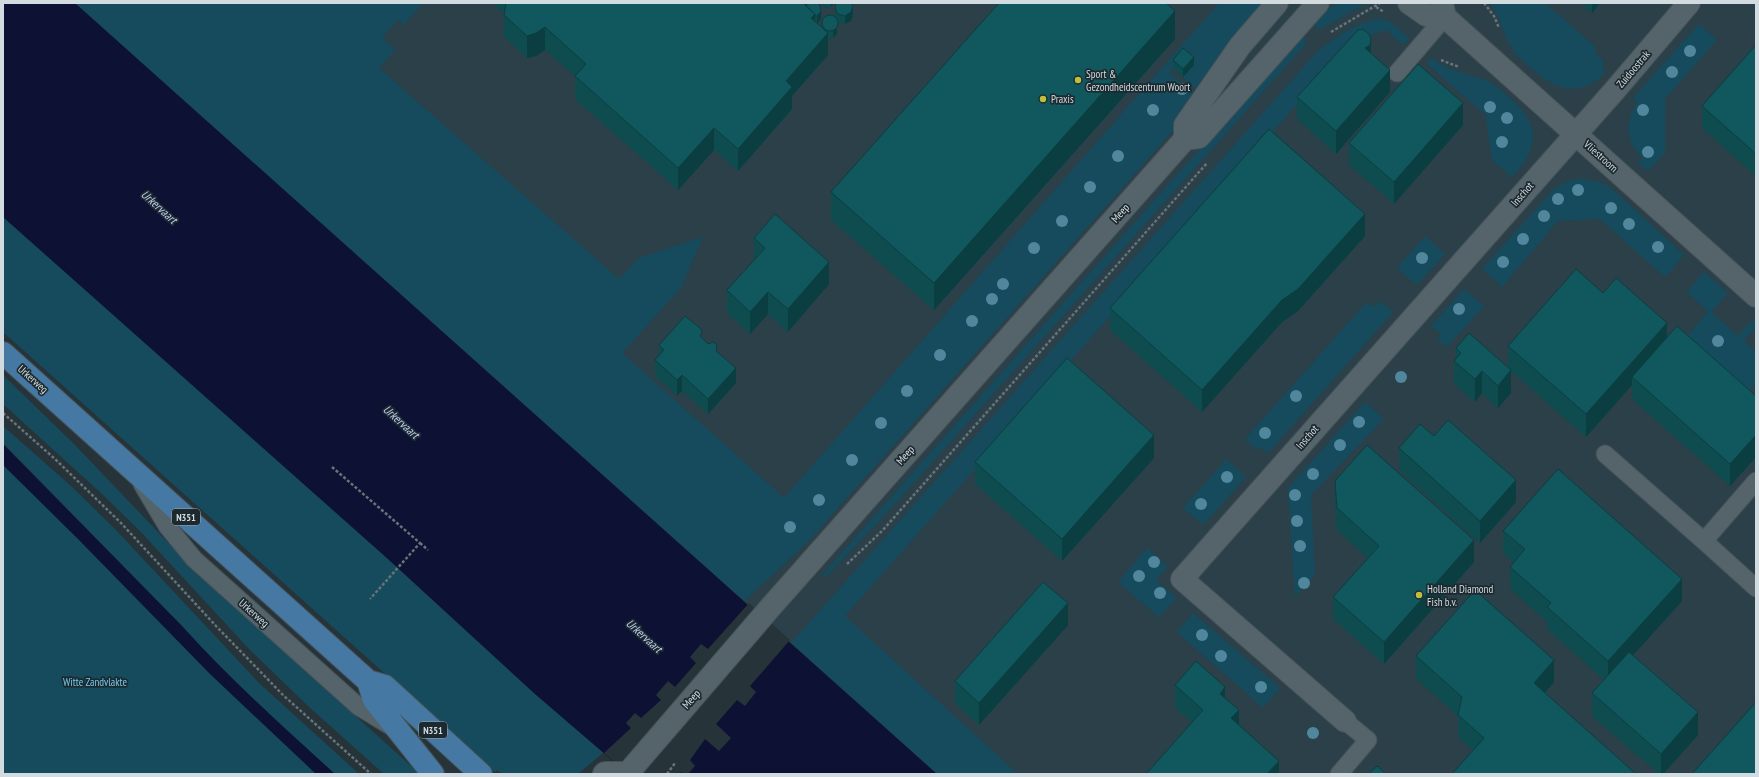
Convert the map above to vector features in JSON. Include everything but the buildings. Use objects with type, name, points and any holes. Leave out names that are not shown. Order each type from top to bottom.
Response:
[{"type":"main road","name":"Urkerweg","points":[[3,353],[368,681],[385,686],[481,774]]},
{"type":"main road","name":"Urkerweg","points":[[368,681],[374,700],[433,774]]},
{"type":"street","points":[[1277,3],[1240,46],[1185,125],[1185,139],[1199,138],[1318,3]]},
{"type":"street","points":[[1409,3],[1426,15],[1443,10]]},
{"type":"street","name":"Zuidoostrak","points":[[1576,133],[1615,90],[1688,3]]},
{"type":"street","name":"Vliestroom","points":[[1443,10],[1756,296]]},
{"type":"street","name":"Inschot","points":[[1345,721],[1182,579],[1576,133]]},
{"type":"street","name":"Meep","points":[[604,774],[627,773],[769,609],[1185,139]]},
{"type":"lane","points":[[1397,73],[1443,10]]},
{"type":"lane","points":[[1605,454],[1756,588]]},
{"type":"lane","name":"Urkerweg","points":[[134,470],[167,526],[194,559],[359,707],[399,732]]},
{"type":"lane","points":[[1704,541],[1756,481]]},
{"type":"lane","points":[[1339,774],[1368,740],[1345,721]]},
{"type":"path","points":[[1328,33],[1380,3]]},
{"type":"path","points":[[1484,3],[1494,16],[1500,29]]},
{"type":"path","points":[[844,568],[882,531],[1209,161]]},
{"type":"path","points":[[3,414],[55,459],[120,522],[216,626],[283,695],[371,774]]},
{"type":"path","points":[[332,467],[428,550]]},
{"type":"path","points":[[370,599],[420,543]]},
{"type":"shaded area","points":[[3,3],[1756,3],[1756,774],[865,774]]},
{"type":"green space","points":[[75,3],[423,3],[404,25],[398,20],[382,37],[395,50],[379,68],[619,279],[639,258],[703,237],[681,288],[622,353],[784,498],[1219,3],[1266,3],[1199,93],[1173,68],[1169,72],[1196,96],[1178,125],[806,544],[744,601]]},
{"type":"green space","points":[[1337,3],[1367,3],[1321,29],[1317,28],[1313,23],[1320,15]]},
{"type":"green space","points":[[1490,3],[1545,3],[1597,48],[1594,52],[1603,60],[1604,74],[1595,82],[1577,89],[1559,86],[1550,82],[1533,70],[1515,53]]},
{"type":"green space","points":[[1375,19],[1390,22],[1409,38],[1403,45],[1386,30],[1353,41],[845,616],[1018,774],[937,774],[791,643],[1318,51],[1345,32]]},
{"type":"green space","points":[[1699,24],[1717,40],[1665,99],[1665,153],[1647,171],[1638,163],[1642,158],[1637,152],[1630,138],[1630,117],[1637,103],[1633,98]]},
{"type":"green space","points":[[1301,35],[1305,38],[1306,42],[1303,47],[894,505],[826,577],[822,575]]},
{"type":"green space","points":[[1431,58],[1452,69],[1493,84],[1509,97],[1527,117],[1533,136],[1532,146],[1528,156],[1512,177],[1492,160],[1486,119],[1487,116],[1427,64]]},
{"type":"green space","points":[[1587,179],[1610,187],[1684,255],[1665,277],[1600,219],[1558,221],[1502,287],[1482,269],[1554,189],[1568,181]]},
{"type":"green space","points":[[3,217],[388,559],[535,694],[604,752],[578,774],[502,774],[497,770],[495,772],[487,765],[3,332]]},
{"type":"green space","points":[[1425,236],[1445,254],[1417,285],[1397,268]]},
{"type":"green space","points":[[1704,272],[1728,293],[1711,312],[1738,336],[1752,320],[1756,323],[1756,327],[1744,341],[1756,352],[1756,383],[1743,398],[1681,343],[1708,312],[1687,292]]},
{"type":"green space","points":[[1464,289],[1484,306],[1447,347],[1437,339],[1441,334],[1431,326]]},
{"type":"green space","points":[[1380,301],[1393,312],[1268,453],[1261,447],[1258,451],[1245,439],[1367,302],[1374,307]]},
{"type":"green space","points":[[3,375],[75,445],[199,575],[420,774],[384,774],[309,707],[250,650],[139,530],[102,494],[3,404]]},
{"type":"green space","points":[[1365,402],[1384,419],[1311,495],[1315,575],[1295,597],[1288,488]]},
{"type":"green space","points":[[3,426],[70,485],[116,530],[258,682],[359,774],[335,774],[265,711],[209,656],[182,626],[3,443]]},
{"type":"green space","name":"Witte Zandvlakte","points":[[3,453],[325,774],[3,774]]},
{"type":"green space","points":[[1226,459],[1246,477],[1203,525],[1183,508]]},
{"type":"green space","points":[[1147,548],[1168,566],[1156,580],[1177,598],[1159,617],[1118,582]]},
{"type":"green space","points":[[1193,613],[1280,688],[1263,708],[1177,632]]},
{"type":"water","name":"Urkervaart","points":[[3,3],[75,3],[937,774],[628,774],[535,694],[388,559],[3,217]]},
{"type":"water","points":[[3,444],[200,646],[276,720],[335,774],[316,774],[210,674],[77,538],[3,465]]},
{"type":"pier","points":[[749,603],[790,640],[750,686],[756,692],[745,706],[737,700],[716,724],[731,738],[719,751],[705,739],[690,760],[695,766],[688,774],[681,772],[680,774],[628,774],[604,753],[631,728],[626,723],[635,713],[641,718],[661,700],[656,695],[668,681],[675,687],[696,663],[690,657],[701,644],[708,649]]},
{"type":"place","name":"Sport & Gezondheidscentrum Woort","points":[[1078,80]]},
{"type":"place","name":"Praxis","points":[[1043,99]]},
{"type":"place","name":"Holland Diamond Fish b.v.","points":[[1419,595]]}]
